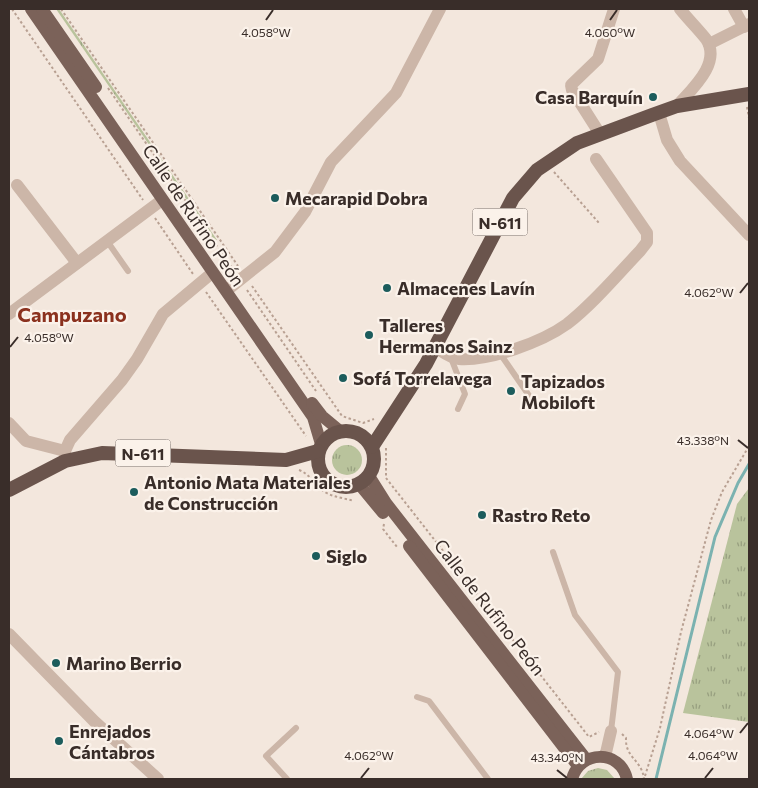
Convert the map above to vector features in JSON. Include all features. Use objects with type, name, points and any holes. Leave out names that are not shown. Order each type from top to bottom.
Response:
[{"type":"highway","name":"N-611","points":[[9,490],[65,456],[125,452],[286,460],[320,470],[325,478],[341,487],[364,480],[374,462],[393,413],[416,381],[513,198],[524,183],[546,163],[577,144],[600,134],[677,106],[749,94]]},
{"type":"highway","name":"N-611","points":[[361,434],[393,413]]},
{"type":"highway","points":[[340,431],[347,430],[361,434],[379,445]]},
{"type":"highway","name":"N-611","points":[[286,460],[316,446],[340,431]]},
{"type":"highway","points":[[316,446],[320,470]]},
{"type":"main road","name":"Calle de Rufino Peón","points":[[31,9],[313,417],[316,446]]},
{"type":"main road","name":"Calle de Rufino Peón","points":[[42,9],[239,281],[311,402],[322,416],[340,431]]},
{"type":"main road","name":"Calle de Rufino Peón","points":[[364,480],[582,763]]},
{"type":"main road","points":[[572,779],[582,763],[605,757],[620,765],[627,779]]},
{"type":"street","points":[[239,281],[276,252],[305,212],[331,162],[396,93],[440,9]]},
{"type":"street","points":[[600,134],[572,90],[571,85],[598,60],[614,9]]},
{"type":"street","points":[[677,106],[710,64],[711,50],[709,44],[680,9]]},
{"type":"street","points":[[709,44],[746,26],[734,9]]},
{"type":"street","points":[[659,113],[667,140],[680,161],[749,235]]},
{"type":"street","points":[[435,347],[451,357],[460,359],[500,355],[549,335],[567,323],[647,242],[647,233],[596,159]]},
{"type":"street","points":[[17,185],[77,263]]},
{"type":"street","points":[[9,314],[162,200]]},
{"type":"street","points":[[9,423],[26,441],[65,456],[70,440],[137,359],[163,314],[212,273]]},
{"type":"street","points":[[9,634],[94,721],[158,779]]},
{"type":"street","points":[[605,757],[611,730]]},
{"type":"lane","points":[[107,241],[128,271]]},
{"type":"lane","points":[[500,355],[530,398]]},
{"type":"lane","points":[[451,357],[465,394],[458,409]]},
{"type":"lane","points":[[553,552],[575,615],[618,672],[611,730]]},
{"type":"lane","points":[[417,697],[429,701],[488,779]]},
{"type":"lane","points":[[287,779],[266,756],[296,728]]},
{"type":"path","points":[[12,9],[200,284],[316,446]]},
{"type":"path","points":[[61,9],[239,281],[342,416],[364,424],[376,418]]},
{"type":"path","points":[[104,82],[316,392],[311,402]]},
{"type":"path","points":[[546,163],[599,223]]},
{"type":"path","points":[[379,445],[386,478],[524,656],[589,737],[601,731],[611,730],[620,732],[626,738],[626,750],[643,770],[644,779]]},
{"type":"path","points":[[644,779],[660,728],[681,632],[706,536],[722,492],[749,446]]},
{"type":"path","points":[[286,460],[286,468],[301,470],[322,490],[332,496],[354,501]]},
{"type":"path","points":[[628,759],[635,768]]},
{"type":"green space","points":[[56,9],[59,9],[217,240],[215,241]]},
{"type":"green space","points":[[347,445],[358,449],[362,460],[358,471],[347,475],[336,471],[332,460],[336,449]]},
{"type":"green space","points":[[749,488],[749,722],[683,713],[737,504]]},
{"type":"green space","points":[[598,768],[607,770],[615,779],[581,779],[588,771]]},
{"type":"waterway","points":[[656,779],[715,537],[738,483],[749,464]]},
{"type":"place","name":"Casa Barquín","points":[[653,97]]},
{"type":"place","name":"Mecarapid Dobra","points":[[275,198]]},
{"type":"place","name":"Almacenes Lavín","points":[[387,288]]},
{"type":"place","name":"Talleres Hermanos Sainz","points":[[369,335]]},
{"type":"place","name":"Sofá Torrelavega","points":[[343,378]]},
{"type":"place","name":"Tapizados Mobiloft","points":[[511,391]]},
{"type":"place","name":"Antonio Mata Materiales de Construcción","points":[[134,492]]},
{"type":"place","name":"Rastro Reto","points":[[482,515]]},
{"type":"place","name":"Siglo","points":[[316,556]]},
{"type":"place","name":"Marino Berrio","points":[[56,663]]},
{"type":"place","name":"Enrejados Cántabros","points":[[59,741]]},
{"type":"district","name":"Campuzano","points":[[72,314]]}]
